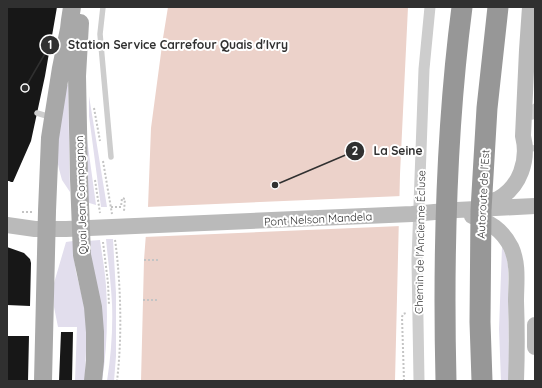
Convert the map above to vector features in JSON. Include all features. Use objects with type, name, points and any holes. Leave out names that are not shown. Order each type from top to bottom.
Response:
[{"type":"highway","points":[[446,381],[445,299],[448,179],[452,105],[462,7]]},
{"type":"highway","name":"Autoroute de l’Est","points":[[482,381],[480,322],[481,210],[487,108],[498,7]]},
{"type":"main road","points":[[43,381],[50,138],[45,116],[64,56],[72,7]]},
{"type":"main road","name":"Quai Jean Compagnon","points":[[82,7],[77,76],[79,179],[82,255],[93,307],[95,332],[93,381]]},
{"type":"main road","points":[[457,210],[496,200],[505,195],[518,179],[523,168],[525,143],[523,136],[530,7]]},
{"type":"main road","points":[[64,56],[79,46],[69,29]]},
{"type":"main road","name":"Pont Nelson Mandela","points":[[7,225],[47,230],[412,214],[535,206]]},
{"type":"main road","points":[[457,210],[486,221],[499,230],[506,238],[514,255],[517,276],[516,381]]},
{"type":"main road","points":[[535,325],[535,347]]},
{"type":"street","name":"Chemin de l'Ancienne Écluse","points":[[419,381],[418,260],[424,69],[430,7]]},
{"type":"lane","points":[[104,7],[100,34],[111,157]]},
{"type":"lane","points":[[531,123],[532,108],[535,106]]},
{"type":"lane","points":[[530,139],[529,146],[535,149]]},
{"type":"path","points":[[111,207],[121,207],[122,198],[125,199],[124,210]]},
{"type":"path","points":[[144,260],[159,260]]},
{"type":"path","points":[[143,300],[157,300]]},
{"type":"path","points":[[402,316],[404,381]]},
{"type":"shaded area","points":[[168,7],[408,7],[400,174],[395,381],[141,381],[144,260],[151,128]]},
{"type":"shaded area","points":[[66,84],[68,85],[70,192],[62,180],[57,160],[57,142]]},
{"type":"shaded area","points":[[89,96],[107,207],[101,207],[89,116]]},
{"type":"shaded area","points":[[84,117],[96,205],[86,202]]},
{"type":"shaded area","points":[[106,239],[113,239],[116,293],[116,356],[114,381],[107,381],[110,362],[112,313]]},
{"type":"shaded area","points":[[100,240],[106,280],[107,310],[107,334],[102,381],[87,241]]},
{"type":"shaded area","points":[[73,241],[76,272],[87,319],[85,381],[75,381],[77,327],[58,327],[54,307],[54,283],[66,242]]},
{"type":"shaded area","points":[[502,247],[506,255],[508,266],[509,381],[501,381],[499,329]]},
{"type":"pier","points":[[402,196],[401,226],[144,237],[146,207]]},
{"type":"building","points":[[7,7],[57,7],[45,76],[31,141],[13,182],[7,181]]},
{"type":"building","points":[[7,247],[24,253],[30,259],[30,306],[7,305]]},
{"type":"building","points":[[61,332],[73,332],[72,381],[59,381]]},
{"type":"building","points":[[7,336],[29,336],[28,381],[7,381]]},
{"type":"place","name":"Station Service Carrefour Quais d'Ivry","points":[[25,88]]},
{"type":"place","name":"La Seine","points":[[275,185]]}]
